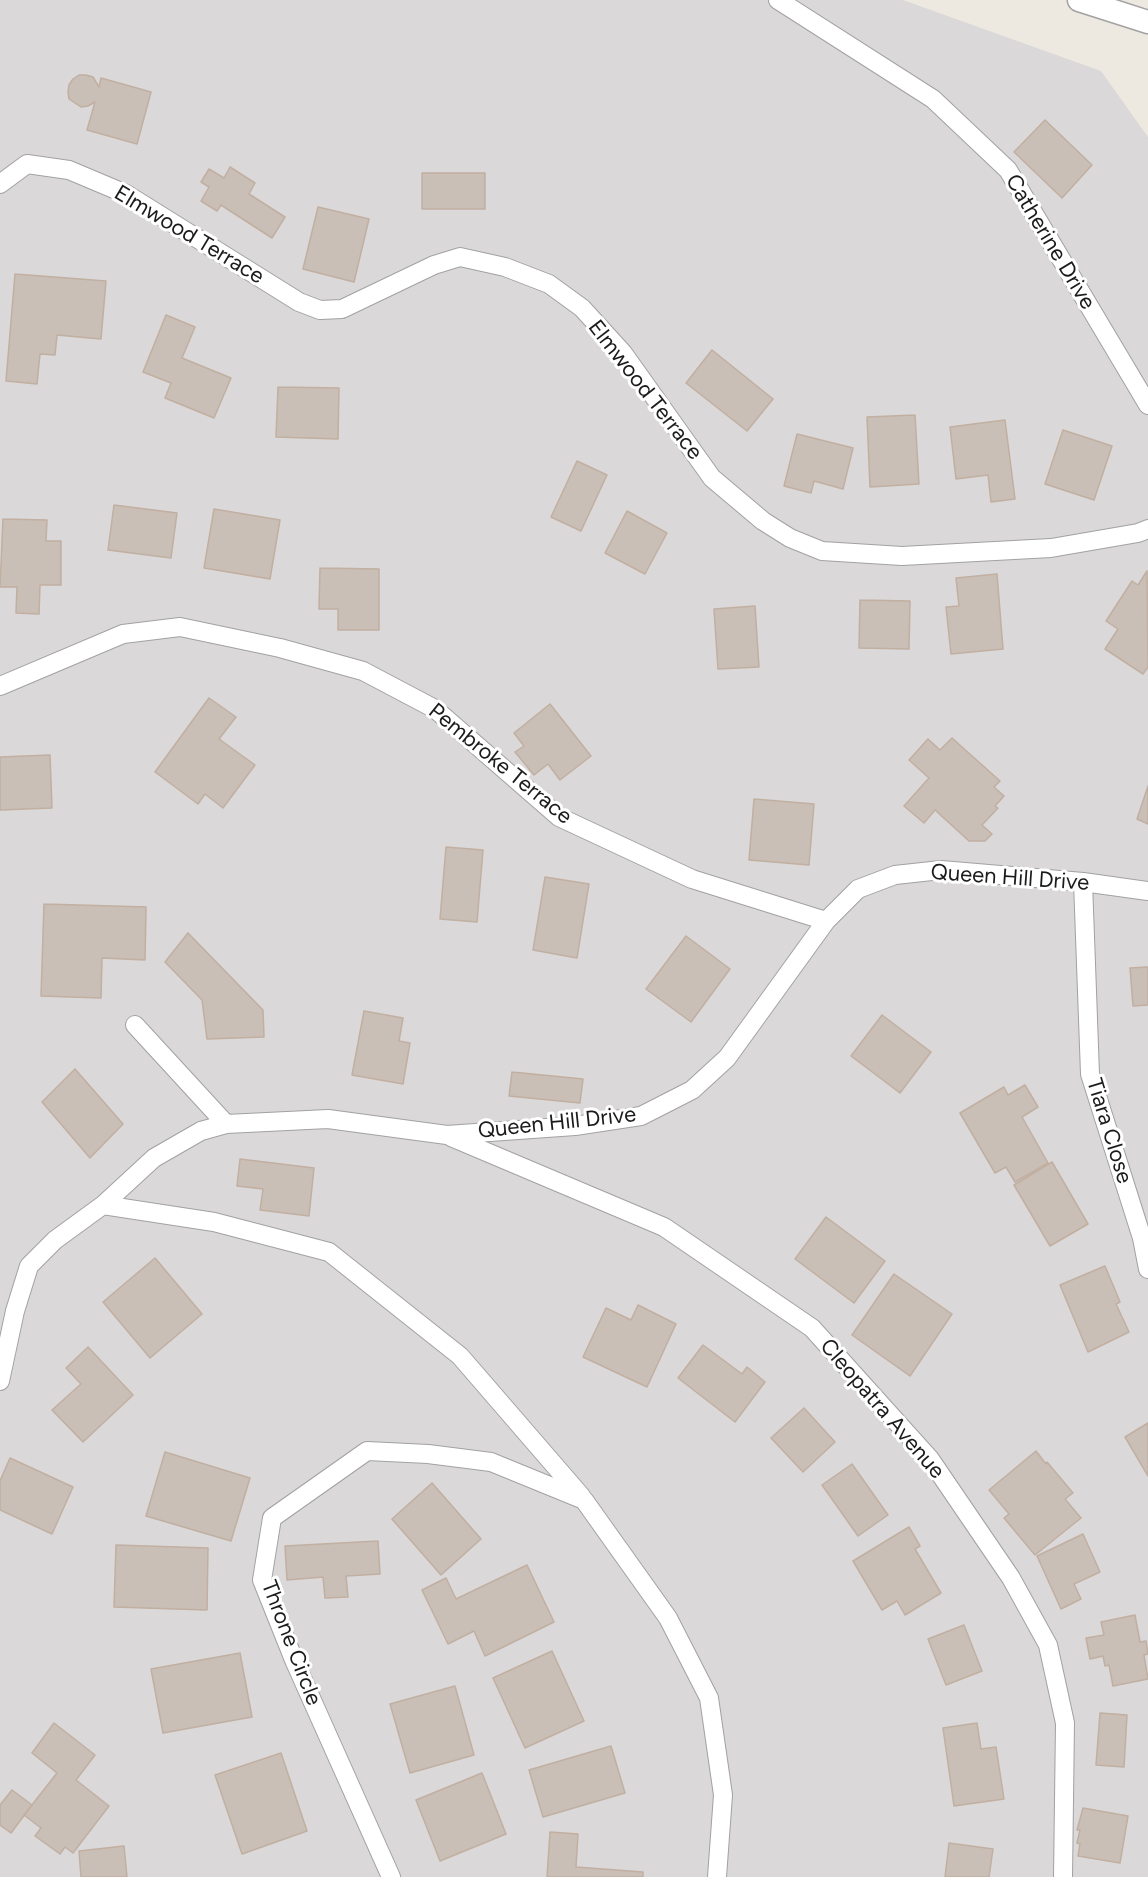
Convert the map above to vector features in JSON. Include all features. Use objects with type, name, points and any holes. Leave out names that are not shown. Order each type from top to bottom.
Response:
[{"type":"street","name":"Catherine Drive","points":[[778,0],[933,99],[1008,170],[1148,405]]},
{"type":"street","points":[[1079,0],[1148,22]]},
{"type":"street","name":"Elmwood Terrace","points":[[0,184],[27,164],[69,170],[126,194],[299,302],[320,310],[342,309],[434,265],[460,257],[505,267],[549,284],[582,308],[623,354],[712,478],[763,521],[790,538],[822,551],[902,556],[1051,548],[1138,533],[1148,529]]},
{"type":"street","name":"Pembroke Terrace","points":[[0,686],[123,634],[180,627],[279,648],[363,671],[435,709],[559,817],[692,879],[826,921]]},
{"type":"street","name":"Queen Hill Drive","points":[[0,1381],[15,1311],[29,1266],[54,1240],[103,1205],[154,1158],[201,1131],[226,1124],[328,1119],[447,1135],[575,1126],[641,1116],[692,1090],[727,1058],[826,921],[858,889],[895,875],[941,870],[1083,882],[1148,891]]},
{"type":"street","name":"Tiara Close","points":[[1083,882],[1090,1074],[1142,1238],[1148,1269]]},
{"type":"street","points":[[135,1025],[226,1124]]},
{"type":"street","name":"Cleopatra Avenue","points":[[447,1135],[664,1227],[812,1328],[930,1459],[1011,1578],[1048,1645],[1065,1723],[1063,1877]]},
{"type":"street","points":[[103,1205],[214,1222],[329,1252],[460,1356],[584,1500],[668,1618],[710,1698],[723,1794],[717,1877]]},
{"type":"street","name":"Throne Circle","points":[[391,1877],[298,1669],[262,1580],[272,1518],[367,1451],[428,1454],[491,1462],[584,1500]]},
{"type":"shaded area","points":[[0,0],[903,0],[1101,71],[1148,137],[1148,1877],[0,1877]]},
{"type":"building","points":[[79,75],[93,77],[99,87],[101,78],[151,92],[137,144],[87,130],[95,102],[81,107],[69,99],[69,85]]},
{"type":"building","points":[[1045,120],[1092,165],[1062,198],[1014,152]]},
{"type":"building","points":[[230,167],[255,183],[249,194],[285,217],[272,238],[221,205],[217,211],[201,201],[209,187],[201,182],[209,169],[224,178]]},
{"type":"building","points":[[422,173],[485,173],[485,209],[422,209]]},
{"type":"building","points":[[318,207],[369,219],[354,282],[303,269]]},
{"type":"building","points":[[15,274],[106,281],[101,339],[57,335],[55,355],[40,354],[37,384],[6,381]]},
{"type":"building","points":[[166,315],[195,327],[182,358],[231,378],[214,418],[165,398],[171,383],[143,372]]},
{"type":"building","points":[[712,350],[773,399],[747,431],[686,383]]},
{"type":"building","points":[[278,387],[339,388],[338,439],[276,437]]},
{"type":"building","points":[[915,415],[919,484],[870,487],[867,417]]},
{"type":"building","points":[[1005,420],[1015,499],[991,502],[988,475],[956,479],[950,427]]},
{"type":"building","points":[[1063,430],[1112,446],[1094,500],[1045,484]]},
{"type":"building","points":[[797,434],[853,448],[843,489],[814,481],[811,493],[784,486]]},
{"type":"building","points":[[577,461],[607,475],[581,531],[551,517]]},
{"type":"building","points":[[114,505],[177,513],[171,558],[108,550]]},
{"type":"building","points":[[214,509],[280,520],[270,579],[204,568]]},
{"type":"building","points":[[627,511],[667,533],[645,574],[605,553]]},
{"type":"building","points":[[3,519],[47,520],[46,541],[61,541],[61,585],[40,585],[39,614],[16,613],[17,587],[0,587]]},
{"type":"building","points":[[320,568],[379,569],[379,630],[338,630],[338,609],[319,609]]},
{"type":"building","points":[[1147,571],[1148,667],[1143,674],[1105,649],[1118,629],[1106,621],[1132,581],[1138,585]]},
{"type":"building","points":[[997,574],[1003,649],[951,654],[946,607],[959,606],[956,578]]},
{"type":"building","points":[[860,600],[910,601],[909,649],[859,648]]},
{"type":"building","points":[[755,606],[759,667],[718,669],[714,609]]},
{"type":"building","points":[[209,698],[236,717],[219,739],[255,765],[223,808],[205,794],[198,804],[155,772]]},
{"type":"building","points":[[550,704],[591,756],[560,780],[548,764],[534,775],[515,752],[524,746],[514,733]]},
{"type":"building","points":[[952,738],[1000,781],[994,787],[1004,796],[995,806],[998,808],[982,825],[992,834],[985,841],[969,841],[935,810],[924,823],[904,806],[929,778],[909,760],[928,739],[940,750]]},
{"type":"building","points":[[50,755],[52,808],[0,810],[0,757]]},
{"type":"building","points":[[1148,786],[1148,824],[1137,819]]},
{"type":"building","points":[[754,799],[814,804],[809,865],[749,860]]},
{"type":"building","points":[[446,847],[483,850],[477,922],[440,919]]},
{"type":"building","points":[[545,877],[589,884],[577,958],[533,950]]},
{"type":"building","points":[[44,904],[146,907],[145,960],[102,958],[101,998],[41,996]]},
{"type":"building","points":[[188,933],[263,1010],[264,1037],[207,1039],[202,1000],[165,962]]},
{"type":"building","points":[[686,936],[730,969],[691,1022],[646,989]]},
{"type":"building","points":[[1148,967],[1148,1005],[1133,1006],[1130,968]]},
{"type":"building","points":[[364,1011],[403,1018],[399,1041],[410,1043],[403,1084],[352,1075]]},
{"type":"building","points":[[882,1015],[931,1052],[900,1093],[851,1056]]},
{"type":"building","points":[[75,1069],[123,1124],[90,1158],[42,1102]]},
{"type":"building","points":[[512,1072],[583,1079],[580,1103],[509,1096]]},
{"type":"building","points":[[1025,1085],[1038,1107],[1022,1117],[1048,1163],[1015,1182],[1006,1167],[995,1173],[960,1113],[1004,1087],[1008,1095]]},
{"type":"building","points":[[240,1159],[314,1168],[309,1216],[260,1210],[263,1189],[237,1186]]},
{"type":"building","points":[[1052,1162],[1088,1224],[1050,1246],[1014,1185]]},
{"type":"building","points":[[826,1217],[885,1261],[854,1303],[795,1259]]},
{"type":"building","points":[[155,1258],[202,1314],[150,1358],[103,1302]]},
{"type":"building","points":[[1105,1266],[1120,1302],[1116,1304],[1129,1332],[1088,1352],[1060,1285]]},
{"type":"building","points":[[894,1274],[952,1314],[910,1376],[852,1335]]},
{"type":"building","points":[[638,1305],[676,1324],[647,1387],[583,1357],[606,1308],[631,1320]]},
{"type":"building","points":[[703,1345],[742,1374],[747,1367],[765,1382],[735,1422],[678,1378]]},
{"type":"building","points":[[88,1347],[133,1395],[83,1442],[52,1410],[81,1384],[66,1368]]},
{"type":"building","points":[[804,1408],[835,1442],[803,1472],[771,1438]]},
{"type":"building","points":[[1148,1423],[1148,1476],[1125,1437]]},
{"type":"building","points":[[1036,1451],[1073,1493],[1065,1499],[1081,1518],[1035,1555],[1004,1518],[1009,1514],[989,1490]]},
{"type":"building","points":[[165,1452],[250,1478],[231,1541],[146,1516]]},
{"type":"building","points":[[10,1458],[73,1487],[52,1534],[0,1510],[0,1481]]},
{"type":"building","points":[[852,1464],[888,1515],[858,1536],[822,1485]]},
{"type":"building","points":[[432,1483],[481,1539],[441,1575],[392,1519]]},
{"type":"building","points":[[909,1527],[920,1546],[915,1549],[941,1593],[905,1615],[897,1601],[882,1610],[853,1561]]},
{"type":"building","points":[[1083,1534],[1100,1572],[1074,1584],[1081,1599],[1061,1609],[1037,1556]]},
{"type":"building","points":[[378,1541],[380,1574],[346,1576],[348,1597],[325,1598],[323,1577],[287,1580],[285,1546]]},
{"type":"building","points":[[116,1545],[208,1548],[207,1610],[114,1607]]},
{"type":"building","points":[[527,1565],[554,1622],[485,1656],[474,1631],[448,1644],[422,1590],[446,1578],[456,1599]]},
{"type":"building","points":[[1135,1615],[1140,1642],[1146,1641],[1148,1654],[1144,1655],[1148,1679],[1113,1686],[1109,1665],[1105,1666],[1103,1656],[1090,1659],[1086,1638],[1104,1635],[1101,1622]]},
{"type":"building","points":[[964,1625],[982,1671],[946,1685],[928,1639]]},
{"type":"building","points":[[552,1651],[584,1721],[525,1748],[493,1678]]},
{"type":"building","points":[[240,1653],[252,1717],[163,1733],[151,1669]]},
{"type":"building","points":[[455,1686],[474,1755],[410,1773],[390,1704]]},
{"type":"building","points":[[1100,1713],[1127,1715],[1124,1767],[1096,1765]]},
{"type":"building","points":[[54,1723],[95,1755],[76,1780],[109,1806],[73,1853],[65,1847],[60,1854],[35,1836],[41,1828],[24,1815],[57,1773],[32,1753]]},
{"type":"building","points":[[977,1723],[981,1749],[996,1747],[1004,1799],[954,1806],[943,1728]]},
{"type":"building","points":[[611,1746],[625,1793],[543,1817],[529,1770]]},
{"type":"building","points":[[281,1753],[307,1831],[242,1854],[215,1775]]},
{"type":"building","points":[[482,1773],[506,1834],[440,1861],[416,1800]]},
{"type":"building","points":[[12,1790],[32,1805],[11,1833],[0,1825],[0,1805]]},
{"type":"building","points":[[1083,1808],[1128,1816],[1120,1863],[1078,1856],[1080,1844],[1077,1843],[1080,1830],[1077,1830]]},
{"type":"building","points":[[550,1832],[578,1834],[576,1867],[643,1872],[643,1877],[547,1877]]},
{"type":"building","points":[[949,1843],[993,1849],[989,1877],[945,1877]]},
{"type":"building","points":[[124,1846],[127,1877],[81,1877],[79,1851]]}]
